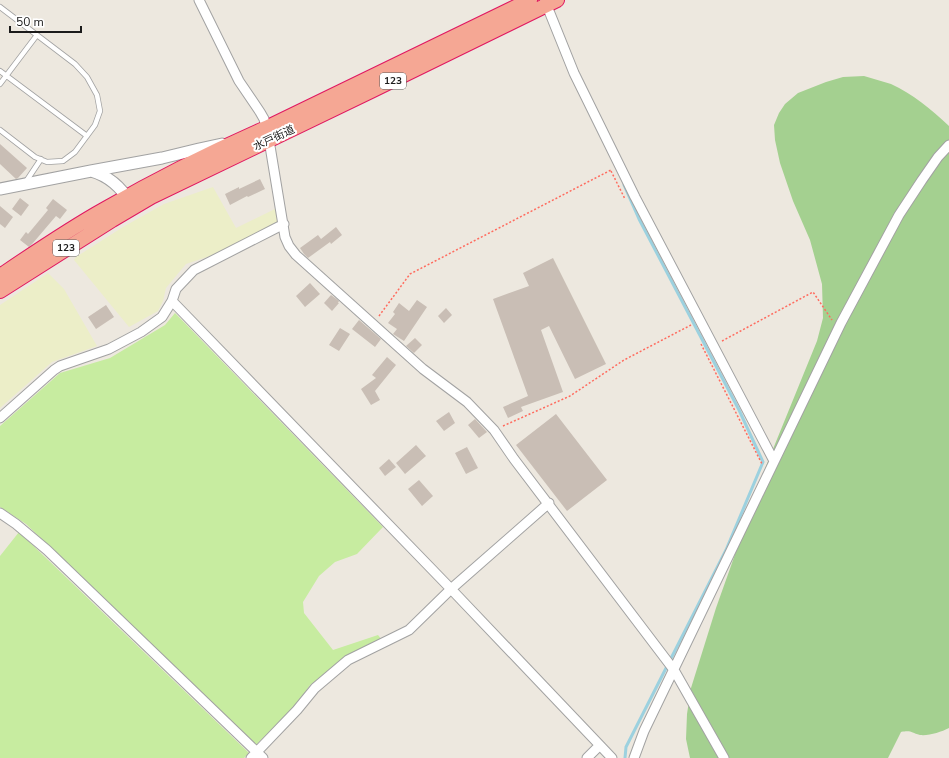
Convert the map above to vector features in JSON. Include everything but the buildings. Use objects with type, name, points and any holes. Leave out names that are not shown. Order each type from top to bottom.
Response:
[{"type":"highway","name":"水戸街道","points":[[0,291],[58,253],[130,202],[151,197],[268,134],[530,0]]},
{"type":"highway","name":"水戸街道","points":[[0,276],[62,235],[130,202],[233,143],[268,134],[549,2]]},
{"type":"street","points":[[199,0],[239,81],[264,119],[268,134],[285,237],[289,246],[296,255],[423,370],[467,402],[494,430],[674,670],[724,758]]},
{"type":"street","points":[[549,2],[574,73],[634,197],[774,461]]},
{"type":"street","points":[[0,189],[233,143]]},
{"type":"street","points":[[634,758],[644,731],[838,329],[900,215],[938,157],[949,145]]},
{"type":"street","points":[[91,171],[97,172],[110,179],[118,186],[130,202]]},
{"type":"street","points":[[0,418],[60,366],[109,349],[141,332],[162,317],[172,301],[176,289],[194,270],[284,224]]},
{"type":"street","points":[[172,301],[451,589],[612,758]]},
{"type":"street","points":[[0,513],[16,524],[47,550],[257,756],[315,688],[348,660],[409,630],[451,589],[548,504]]},
{"type":"street","points":[[587,758],[599,746]]},
{"type":"lane","points":[[0,7],[75,64],[87,77],[97,95],[100,111],[95,125],[87,136],[75,152],[63,161],[47,162],[35,157],[0,130]]},
{"type":"lane","points":[[0,84],[37,35]]},
{"type":"lane","points":[[0,71],[87,136]]},
{"type":"lane","points":[[24,184],[41,159]]},
{"type":"path","points":[[372,324],[410,274],[619,166]]},
{"type":"path","points":[[610,170],[625,200]]},
{"type":"path","points":[[713,345],[813,292],[838,329]]},
{"type":"path","points":[[494,430],[570,396],[624,360],[691,325]]},
{"type":"path","points":[[700,342],[760,460],[769,473]]},
{"type":"green space","points":[[864,76],[891,84],[907,92],[929,108],[949,126],[949,728],[927,735],[920,735],[905,731],[901,732],[888,758],[690,758],[686,739],[687,714],[691,688],[716,608],[760,481],[817,341],[823,318],[822,284],[810,240],[793,201],[780,163],[775,140],[774,125],[785,104],[798,93],[843,77]]},
{"type":"green space","points":[[213,187],[236,228],[277,208],[279,220],[274,227],[222,252],[186,264],[166,288],[163,301],[158,311],[129,327],[74,260],[76,257],[123,227],[164,204]]},
{"type":"green space","points":[[48,273],[64,289],[97,346],[52,362],[0,408],[0,305]]},
{"type":"green space","points":[[175,313],[383,527],[357,554],[335,562],[319,576],[303,602],[304,613],[333,650],[378,635],[382,640],[349,657],[310,685],[298,703],[256,745],[26,524],[0,507],[0,426],[60,373],[110,358],[165,325]]},
{"type":"green space","points":[[19,532],[249,753],[244,758],[0,758],[0,556]]},
{"type":"waterway","points":[[624,185],[639,219],[739,410],[763,462],[726,550],[626,747],[625,758]]}]
